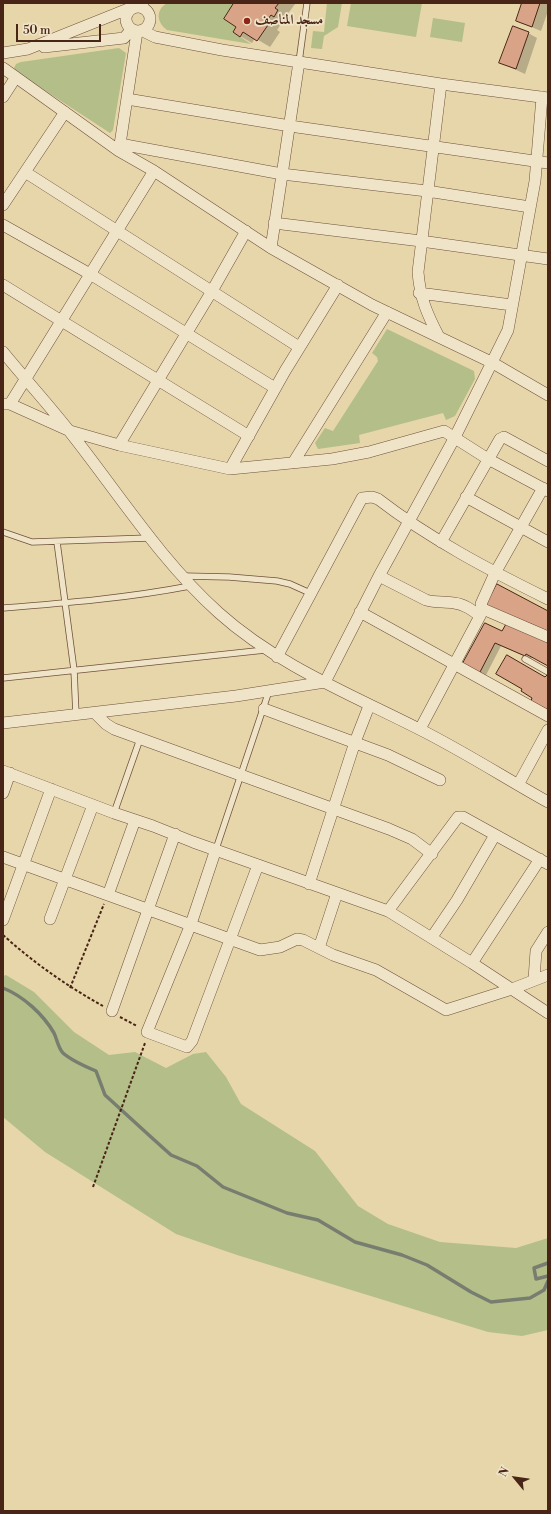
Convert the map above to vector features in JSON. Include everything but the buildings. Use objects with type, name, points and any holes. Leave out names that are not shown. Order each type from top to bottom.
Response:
[{"type":"street","points":[[3,53],[124,38],[149,25],[150,16],[146,9],[138,4]]},
{"type":"street","points":[[138,4],[126,16],[126,24],[137,31],[155,37],[299,62],[441,84],[545,98],[530,207],[508,330],[493,363],[455,437],[379,576],[324,682]]},
{"type":"street","points":[[28,49],[138,4]]},
{"type":"street","points":[[120,147],[137,31]]},
{"type":"street","points":[[271,248],[299,62]]},
{"type":"street","points":[[3,68],[65,112],[271,248],[387,312],[493,363],[548,395]]},
{"type":"street","points":[[3,97],[16,77]]},
{"type":"street","points":[[439,337],[428,316],[419,293],[418,272],[441,84]]},
{"type":"street","points":[[127,99],[290,126],[548,163]]},
{"type":"street","points":[[3,205],[65,112]]},
{"type":"street","points":[[120,147],[282,174],[427,191],[530,207]]},
{"type":"street","points":[[154,171],[25,378],[6,404],[70,431],[119,445],[230,469],[332,459],[369,452],[444,431],[488,458],[545,489],[520,526],[495,573],[481,604],[481,612],[455,665],[420,730]]},
{"type":"street","points":[[25,172],[299,347]]},
{"type":"street","points":[[274,224],[421,241],[548,259]]},
{"type":"street","points":[[3,225],[90,274],[275,388]]},
{"type":"street","points":[[119,445],[157,380],[187,334],[246,231]]},
{"type":"street","points":[[3,285],[249,436]]},
{"type":"street","points":[[230,469],[299,347],[338,285]]},
{"type":"street","points":[[419,293],[512,305]]},
{"type":"street","points":[[293,463],[387,312]]},
{"type":"street","points":[[3,352],[70,431],[149,538],[187,581],[220,615],[277,657],[369,706],[420,730],[548,802]]},
{"type":"street","points":[[442,542],[488,458],[502,437],[548,461]]},
{"type":"street","points":[[277,657],[362,498],[372,497],[378,499],[409,523],[495,573],[548,600]]},
{"type":"street","points":[[466,497],[548,542]]},
{"type":"street","points":[[379,576],[426,600],[433,602],[454,602],[548,637]]},
{"type":"street","points":[[360,612],[548,716]]},
{"type":"street","points":[[5,726],[76,715],[270,691],[324,682]]},
{"type":"street","points":[[309,884],[355,742],[369,706]]},
{"type":"street","points":[[264,709],[388,755],[440,780]]},
{"type":"street","points":[[95,713],[106,724],[140,739],[224,768],[241,776],[412,839],[432,854]]},
{"type":"street","points":[[518,785],[548,730]]},
{"type":"street","points":[[3,793],[7,772],[114,813],[388,912],[472,962],[548,1013]]},
{"type":"street","points":[[3,920],[50,789]]},
{"type":"street","points":[[50,919],[66,880],[93,805]]},
{"type":"street","points":[[388,912],[458,817],[463,817],[544,861],[472,962]]},
{"type":"street","points":[[108,895],[135,820]]},
{"type":"street","points":[[112,1012],[175,834]]},
{"type":"street","points":[[432,937],[457,900],[495,835]]},
{"type":"street","points":[[216,849],[191,924],[147,1032],[185,1047],[189,1046],[258,865]]},
{"type":"street","points":[[3,857],[264,950],[280,947],[297,939],[304,940],[333,955],[376,970],[446,1010],[512,989],[534,979],[548,975]]},
{"type":"street","points":[[319,948],[337,893]]},
{"type":"street","points":[[534,979],[536,951],[548,932]]},
{"type":"lane","points":[[299,62],[307,3]]},
{"type":"lane","points":[[3,532],[32,542],[149,538]]},
{"type":"lane","points":[[57,542],[74,670],[76,715]]},
{"type":"lane","points":[[3,608],[138,596],[187,581],[229,577],[277,581],[290,584],[310,593]]},
{"type":"lane","points":[[3,678],[266,650]]},
{"type":"lane","points":[[525,659],[548,672]]},
{"type":"lane","points":[[216,849],[253,736],[270,691]]},
{"type":"lane","points":[[114,813],[140,739]]},
{"type":"path","points":[[70,988],[108,895]]},
{"type":"path","points":[[3,935],[27,957],[70,988],[147,1032],[142,1057],[93,1187]]},
{"type":"green space","points":[[167,3],[234,3],[224,19],[236,27],[233,32],[251,44],[167,30],[159,20],[159,13],[163,6]]},
{"type":"green space","points":[[327,3],[342,3],[338,27],[324,36],[322,49],[311,48],[313,31],[324,32]]},
{"type":"green space","points":[[351,3],[422,3],[416,37],[347,26]]},
{"type":"green space","points":[[433,18],[465,23],[462,42],[430,37]]},
{"type":"green space","points":[[119,48],[126,53],[113,130],[110,133],[15,71],[14,68],[16,64],[21,62]]},
{"type":"green space","points":[[387,329],[474,371],[475,379],[455,416],[446,420],[443,413],[359,435],[360,443],[318,449],[315,443],[325,428],[333,431],[378,361],[377,357],[372,353]]},
{"type":"green space","points":[[6,975],[34,992],[74,1032],[109,1055],[135,1052],[166,1068],[193,1054],[206,1052],[226,1077],[241,1104],[315,1151],[358,1206],[388,1224],[440,1242],[516,1248],[548,1238],[548,1330],[522,1336],[488,1332],[237,1255],[176,1234],[45,1152],[3,1117],[3,976]]},
{"type":"waterway","points":[[3,988],[32,1006],[54,1033],[61,1051],[74,1061],[96,1071],[105,1095],[151,1137],[171,1155],[197,1166],[223,1187],[287,1213],[318,1220],[355,1242],[402,1255],[427,1265],[471,1292],[491,1302],[530,1298],[544,1290],[548,1281]]},
{"type":"waterway","points":[[548,1263],[534,1268],[536,1279],[548,1276]]},
{"type":"place","name":"مسجد المناصف","points":[[247,21]]}]
